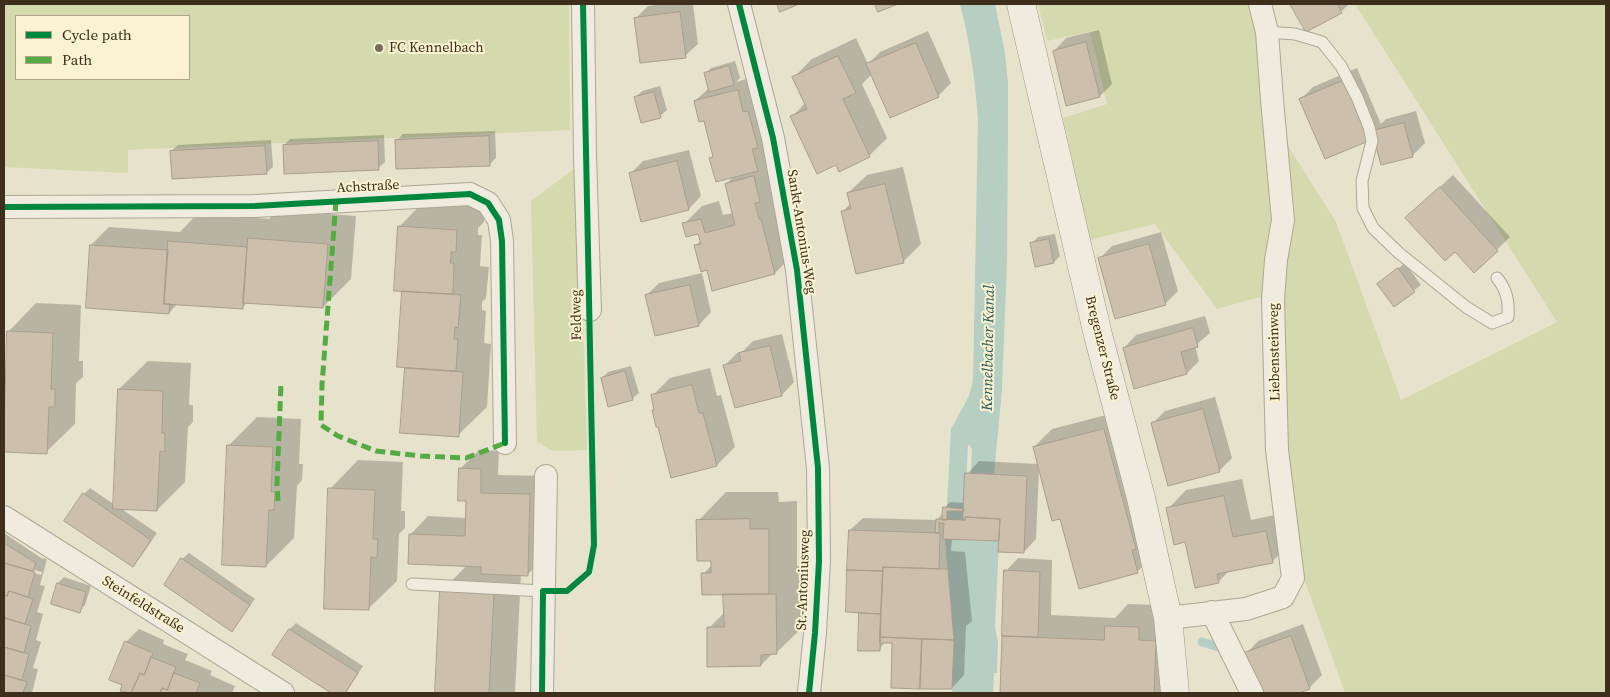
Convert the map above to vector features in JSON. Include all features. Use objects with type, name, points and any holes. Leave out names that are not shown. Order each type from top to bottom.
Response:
[{"type":"main road","name":"Bregenzer Straße","points":[[1021,4],[1098,335],[1141,498],[1168,618],[1176,693]]},
{"type":"street","name":"Feldweg","points":[[583,4],[590,310]]},
{"type":"street","name":"Sankt-Antonius-Weg","points":[[739,4],[773,138],[797,270],[818,468]]},
{"type":"street","name":"Liebensteinweg","points":[[1168,618],[1246,609],[1283,597],[1292,578],[1277,450],[1273,300],[1276,260],[1283,220],[1267,32],[1260,4]]},
{"type":"street","name":"Achstraße","points":[[4,207],[255,206],[470,194],[488,203],[499,220],[502,241],[505,443]]},
{"type":"street","name":"St.-Antoniusweg","points":[[809,693],[820,562],[818,468]]},
{"type":"street","points":[[542,693],[546,476]]},
{"type":"street","name":"Steinfeldstraße","points":[[4,517],[283,693]]},
{"type":"street","points":[[1212,612],[1252,693]]},
{"type":"lane","points":[[1267,32],[1294,34],[1322,42],[1341,66],[1357,97],[1369,127],[1372,141],[1362,181],[1363,208],[1373,228],[1399,253],[1466,307],[1492,323],[1508,317],[1509,303],[1502,284],[1497,278]]},
{"type":"lane","points":[[412,584],[543,591]]},
{"type":"green space","name":"FC Kennelbach","points":[[4,4],[569,4],[570,130],[128,150],[128,173],[4,167]]},
{"type":"green space","points":[[1038,4],[1251,4],[1258,34],[1265,109],[1336,222],[1401,400],[1557,322],[1355,4],[1606,4],[1606,693],[1345,693],[1302,573],[1263,296],[1217,309],[1155,224],[1089,240],[1063,118],[1107,104],[1090,32],[1047,41]]},
{"type":"green space","points":[[578,166],[587,450],[553,451],[537,442],[531,201]]},
{"type":"water","name":"Kennelbacher Kanal","points":[[960,4],[995,4],[1005,53],[1008,84],[1007,261],[1002,390],[994,474],[971,473],[972,450],[970,445],[968,446],[963,540],[999,541],[995,627],[998,642],[997,673],[994,673],[993,693],[952,693],[954,640],[945,543],[951,429],[969,396],[973,381],[978,119],[972,61]]},
{"type":"building","points":[[777,4],[799,4],[780,12]]},
{"type":"building","points":[[875,4],[898,4],[878,12]]},
{"type":"building","points":[[1290,4],[1337,4],[1342,13],[1306,32]]},
{"type":"building","points":[[680,12],[686,58],[640,63],[634,18]]},
{"type":"building","points":[[1086,42],[1100,97],[1066,106],[1053,51]]},
{"type":"building","points":[[916,43],[939,97],[890,118],[866,64]]},
{"type":"building","points":[[838,56],[856,93],[843,99],[870,157],[839,172],[836,165],[817,174],[790,116],[807,109],[792,77]]},
{"type":"building","points":[[729,66],[734,85],[709,92],[704,73]]},
{"type":"building","points":[[1345,80],[1371,140],[1325,159],[1299,99]]},
{"type":"building","points":[[738,90],[743,112],[748,111],[758,148],[752,149],[758,171],[716,182],[709,158],[713,157],[704,121],[699,122],[694,101]]},
{"type":"building","points":[[654,92],[661,118],[641,123],[634,97]]},
{"type":"building","points":[[1404,123],[1413,157],[1381,165],[1372,131]]},
{"type":"building","points":[[489,136],[490,166],[396,169],[395,140]]},
{"type":"building","points":[[378,141],[379,170],[284,174],[283,145]]},
{"type":"building","points":[[265,146],[267,174],[172,179],[170,151]]},
{"type":"building","points":[[677,161],[689,210],[641,222],[629,173]]},
{"type":"building","points":[[754,176],[760,202],[755,203],[775,274],[712,291],[707,270],[701,272],[694,245],[701,244],[698,234],[686,237],[682,223],[701,219],[705,233],[735,225],[725,184]]},
{"type":"building","points":[[885,184],[904,263],[856,274],[841,211],[851,209],[847,193]]},
{"type":"building","points":[[1440,187],[1498,251],[1474,273],[1455,252],[1445,261],[1405,218]]},
{"type":"building","points":[[398,226],[457,230],[456,252],[451,252],[450,263],[454,263],[453,294],[394,291]]},
{"type":"building","points":[[248,238],[328,244],[323,308],[243,303]]},
{"type":"building","points":[[1049,239],[1054,263],[1035,267],[1030,243]]},
{"type":"building","points":[[168,241],[247,247],[243,309],[164,304]]},
{"type":"building","points":[[1149,244],[1166,305],[1115,319],[1098,258]]},
{"type":"building","points":[[90,245],[168,250],[164,304],[170,304],[169,314],[86,308]]},
{"type":"building","points":[[1398,268],[1415,292],[1394,307],[1377,284]]},
{"type":"building","points":[[690,285],[699,326],[655,336],[645,295]]},
{"type":"building","points":[[402,291],[461,295],[458,328],[455,327],[454,339],[458,339],[456,371],[397,367]]},
{"type":"building","points":[[1193,328],[1198,347],[1181,352],[1187,374],[1134,389],[1123,348]]},
{"type":"building","points":[[7,331],[53,333],[51,389],[55,389],[55,407],[49,407],[47,454],[4,452]]},
{"type":"building","points":[[770,346],[782,396],[735,408],[723,365],[741,361],[739,353]]},
{"type":"building","points":[[405,368],[463,372],[459,437],[400,433]]},
{"type":"building","points":[[625,371],[633,400],[608,407],[601,378]]},
{"type":"building","points":[[692,385],[699,413],[703,413],[717,466],[671,478],[658,427],[656,427],[651,395]]},
{"type":"building","points":[[118,389],[163,391],[162,433],[165,433],[165,452],[160,451],[157,511],[113,509]]},
{"type":"building","points":[[1203,409],[1220,472],[1168,486],[1151,423]]},
{"type":"building","points":[[1104,429],[1136,549],[1132,550],[1138,573],[1079,589],[1060,519],[1052,521],[1033,447]]},
{"type":"building","points":[[227,445],[273,447],[271,492],[275,492],[274,510],[269,510],[266,567],[222,565]]},
{"type":"building","points":[[459,468],[481,469],[481,493],[530,494],[528,576],[481,574],[481,567],[408,564],[409,534],[465,536],[466,501],[458,501]]},
{"type":"building","points":[[965,473],[1027,476],[1024,553],[998,552],[1000,519],[965,517],[965,520],[963,520]]},
{"type":"building","points":[[328,488],[375,490],[373,539],[378,539],[377,558],[371,557],[369,610],[324,609]]},
{"type":"building","points":[[83,493],[151,540],[133,567],[64,521]]},
{"type":"building","points":[[1224,496],[1233,537],[1266,531],[1273,563],[1217,574],[1219,583],[1195,588],[1185,542],[1174,545],[1166,508]]},
{"type":"building","points":[[943,507],[964,509],[964,511],[947,511],[947,520],[942,520]]},
{"type":"building","points":[[965,517],[1000,519],[999,541],[943,539],[944,523],[939,523],[939,533],[935,533],[936,519],[965,520]]},
{"type":"building","points":[[750,519],[750,529],[769,529],[769,594],[702,595],[701,573],[711,573],[711,561],[697,561],[696,520]]},
{"type":"building","points":[[849,530],[940,533],[939,569],[883,567],[883,571],[847,570]]},
{"type":"building","points":[[4,543],[36,563],[33,571],[4,563]]},
{"type":"building","points":[[181,558],[250,605],[232,632],[164,585]]},
{"type":"building","points":[[4,563],[35,572],[28,597],[9,591],[7,596],[4,595]]},
{"type":"building","points":[[883,567],[948,569],[954,640],[880,637]]},
{"type":"building","points":[[847,570],[883,571],[881,614],[846,612]]},
{"type":"building","points":[[1004,570],[1040,572],[1038,637],[1002,636]]},
{"type":"building","points":[[57,583],[86,592],[80,613],[51,604]]},
{"type":"building","points":[[440,590],[494,593],[489,693],[435,693]]},
{"type":"building","points":[[9,591],[33,599],[25,624],[5,618],[4,624],[4,595],[7,596]]},
{"type":"building","points":[[723,594],[776,594],[777,654],[761,655],[761,666],[707,667],[707,627],[724,627]]},
{"type":"building","points":[[859,613],[881,614],[880,651],[858,651]]},
{"type":"building","points":[[5,618],[31,626],[24,653],[4,647]]},
{"type":"building","points":[[1105,626],[1139,627],[1139,640],[1156,641],[1154,693],[1000,693],[1002,636],[1104,640]]},
{"type":"building","points":[[289,629],[358,673],[345,693],[331,693],[272,655]]},
{"type":"building","points":[[1291,636],[1310,689],[1299,693],[1259,693],[1244,653]]},
{"type":"building","points":[[880,637],[922,639],[920,689],[891,688],[892,643],[880,643]]},
{"type":"building","points":[[922,639],[954,640],[952,689],[920,689]]},
{"type":"building","points":[[125,641],[153,653],[144,675],[140,673],[131,693],[120,691],[122,685],[109,680]]},
{"type":"building","points":[[4,647],[29,654],[22,680],[4,675]]},
{"type":"building","points":[[151,657],[176,667],[167,690],[162,688],[160,693],[131,693],[140,673],[144,675]]},
{"type":"building","points":[[174,673],[200,683],[196,693],[160,693],[162,688],[167,690]]},
{"type":"building","points":[[4,675],[27,682],[23,693],[4,693]]},
{"type":"waterway","points":[[1202,642],[1222,648],[1224,654]]},
{"type":"marked path","points":[[336,201],[322,385],[321,425],[338,436],[376,451],[421,456],[466,458],[505,443]]},
{"type":"marked path","points":[[278,501],[281,383]]},
{"type":"cycle path","points":[[542,693],[543,591],[567,591],[589,572],[594,545],[583,4]]},
{"type":"cycle path","points":[[739,4],[773,138],[797,270],[818,468],[819,561],[809,693]]},
{"type":"cycle path","points":[[4,207],[255,206],[470,194],[488,203],[499,220],[502,241],[505,443]]},
{"type":"place","name":"FC Kennelbach","points":[[379,48]]}]
